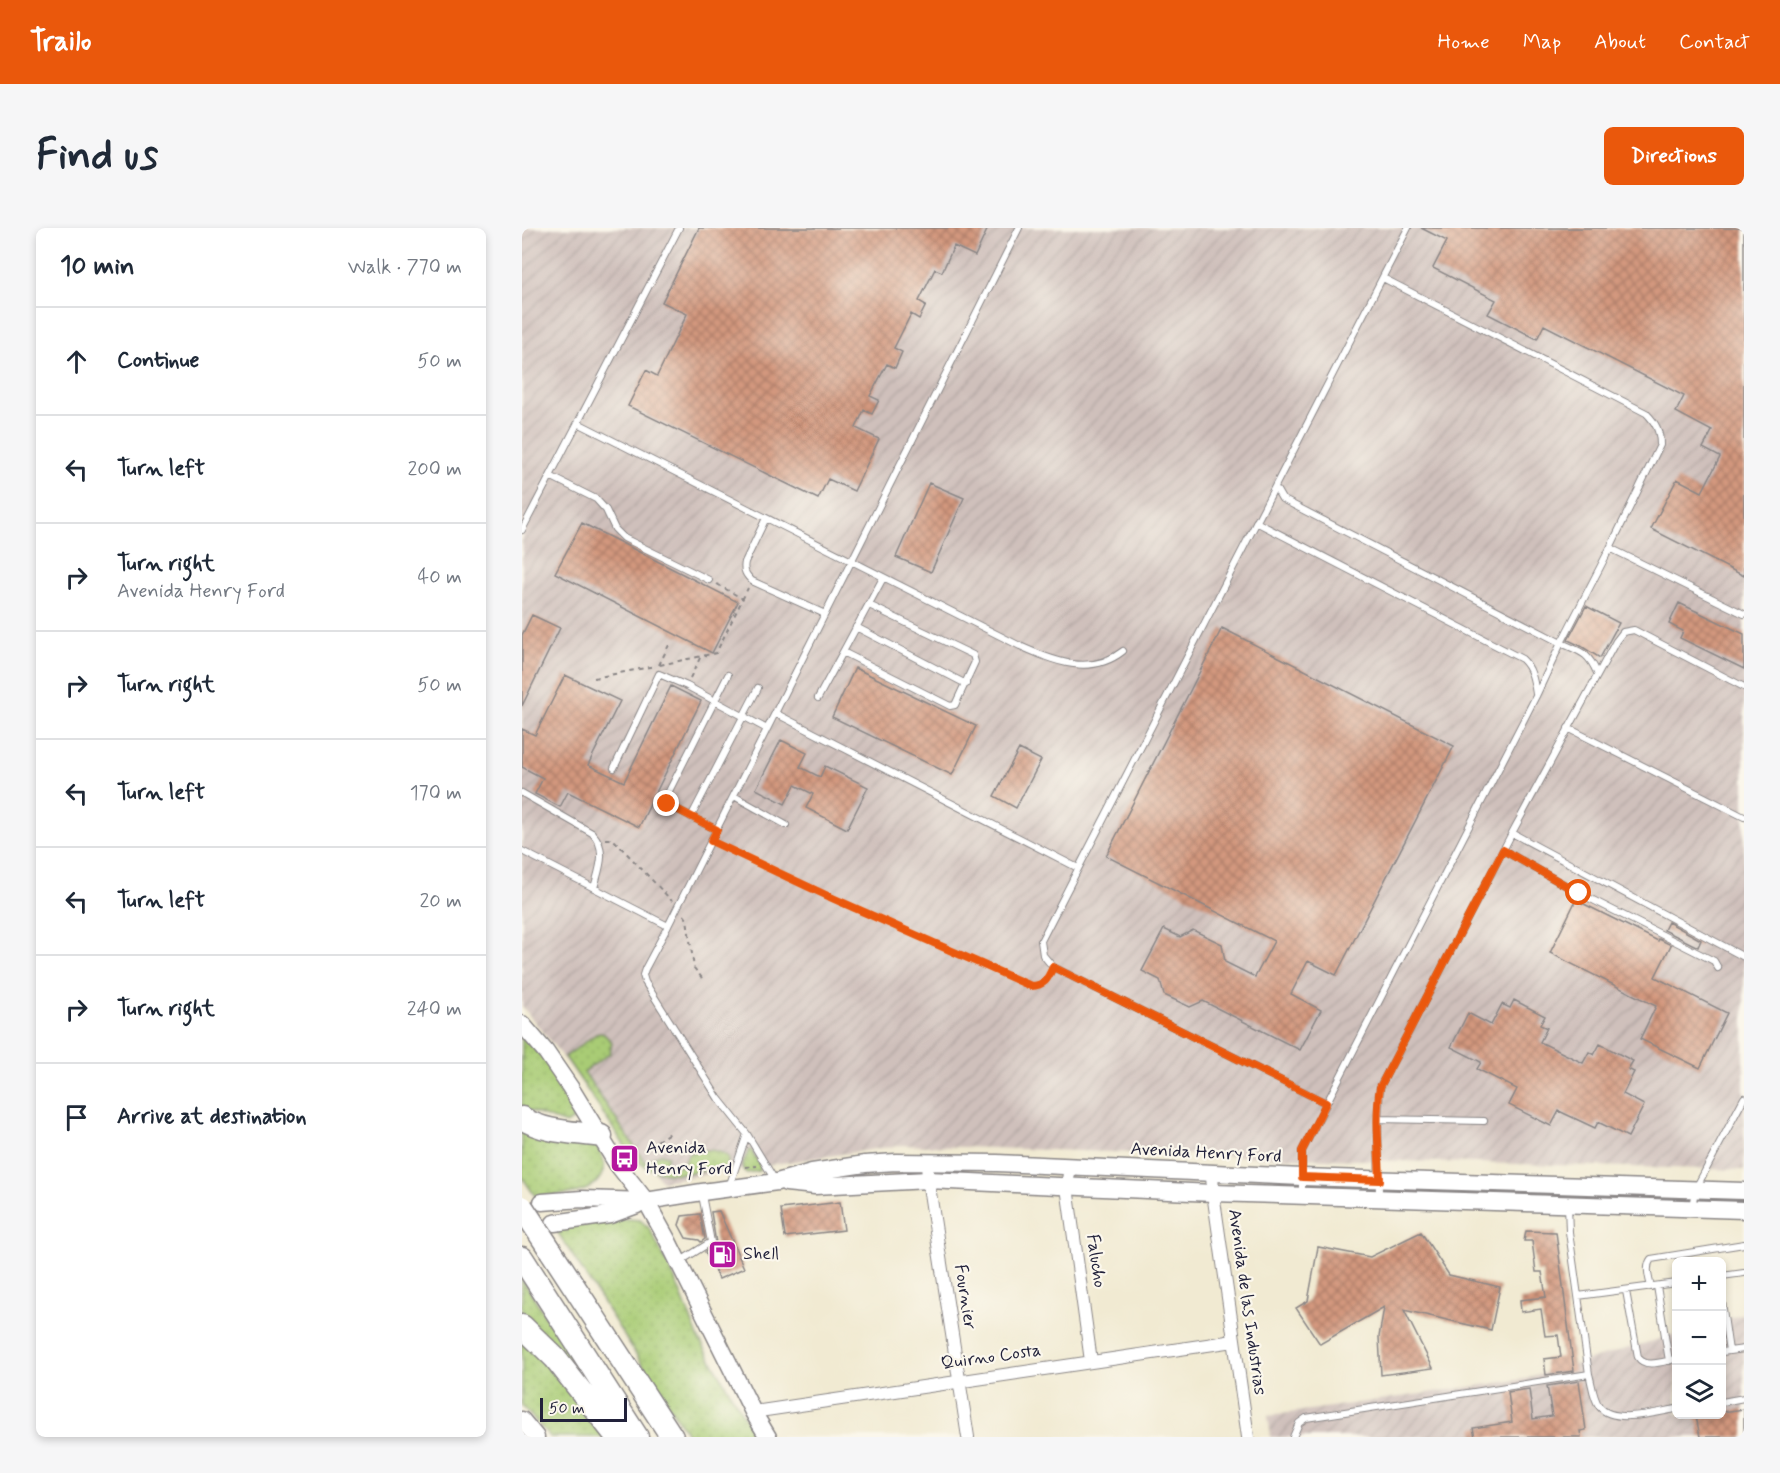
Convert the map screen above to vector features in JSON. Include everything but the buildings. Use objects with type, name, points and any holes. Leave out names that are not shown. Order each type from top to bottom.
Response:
[{"type":"highway","points":[[522,1118],[538,1127],[550,1130],[601,1136]]},
{"type":"highway","points":[[532,1204],[551,1251],[672,1437]]},
{"type":"highway","points":[[522,1258],[638,1437]]},
{"type":"highway","points":[[522,1326],[555,1358],[617,1437]]},
{"type":"main road","points":[[522,1024],[546,1052],[601,1136],[616,1164],[646,1202],[768,1437]]},
{"type":"main road","name":"Avenida Henry Ford","points":[[532,1204],[582,1199],[646,1202],[777,1182],[812,1172],[896,1162],[1070,1166],[1380,1180],[1744,1191]]},
{"type":"main road","name":"Avenida Henry Ford","points":[[777,1182],[815,1186],[928,1180],[1213,1193],[1744,1210]]},
{"type":"main road","points":[[554,1223],[610,1215],[646,1202]]},
{"type":"main road","points":[[522,1420],[536,1437]]},
{"type":"street","name":"Fournier","points":[[927,1162],[968,1437]]},
{"type":"street","name":"Falucho","points":[[1070,1166],[1067,1187],[1091,1361]]},
{"type":"street","name":"Avenida de las Industrias","points":[[1212,1173],[1248,1437]]},
{"type":"street","name":"Quirno Costa","points":[[753,1412],[1234,1341]]},
{"type":"lane","points":[[522,530],[679,228]]},
{"type":"lane","points":[[777,1182],[747,1134],[718,1098],[645,982],[645,969],[717,830],[1018,228]]},
{"type":"lane","points":[[1326,1103],[1053,967],[1043,955],[1041,941],[1408,228]]},
{"type":"lane","points":[[1302,1196],[1302,1151],[1536,696],[1660,444],[1660,433],[1652,418],[1636,408],[1383,278]]},
{"type":"lane","points":[[578,423],[883,578],[1053,661],[1086,666],[1114,658],[1123,651]]},
{"type":"lane","points":[[550,476],[596,499],[606,510],[615,529],[624,538],[709,580]]},
{"type":"lane","points":[[1275,487],[1282,499],[1561,643],[1581,651],[1591,658],[1598,673]]},
{"type":"lane","points":[[766,518],[745,562],[743,568],[745,574],[752,580],[825,614]]},
{"type":"lane","points":[[1256,522],[1522,659],[1532,674],[1536,696]]},
{"type":"lane","points":[[1610,548],[1744,614]]},
{"type":"lane","points":[[818,698],[883,578]]},
{"type":"lane","points":[[843,652],[950,706],[955,705],[975,662],[973,656],[869,605]]},
{"type":"lane","points":[[856,627],[966,684]]},
{"type":"lane","points":[[1379,1198],[1378,1097],[1380,1087],[1568,728],[1623,632],[1634,630],[1744,687]]},
{"type":"lane","points":[[614,768],[659,674],[687,686],[767,729]]},
{"type":"lane","points":[[717,830],[667,804],[665,799],[728,675]]},
{"type":"lane","points":[[691,817],[758,688]]},
{"type":"lane","points":[[775,713],[1078,867]]},
{"type":"lane","points":[[1568,728],[1744,817]]},
{"type":"lane","points":[[522,793],[597,838],[602,851],[594,888]]},
{"type":"lane","points":[[734,796],[786,825]]},
{"type":"lane","points":[[1512,833],[1744,957]]},
{"type":"lane","points":[[1503,850],[1579,893],[1714,961],[1718,968]]},
{"type":"lane","points":[[522,851],[668,926]]},
{"type":"lane","points":[[1692,1208],[1695,1190],[1744,1098]]},
{"type":"lane","points":[[1378,1119],[1484,1121]]},
{"type":"lane","points":[[729,1188],[747,1134]]},
{"type":"lane","points":[[679,1262],[711,1242],[702,1192]]},
{"type":"lane","points":[[1568,1204],[1569,1232],[1589,1374],[1600,1407],[1611,1415],[1628,1416],[1672,1410]]},
{"type":"lane","points":[[1669,1361],[1648,1263],[1652,1259],[1744,1244]]},
{"type":"lane","points":[[1726,1275],[1744,1273]]},
{"type":"lane","points":[[1578,1296],[1672,1284]]},
{"type":"lane","points":[[1626,1291],[1638,1358],[1641,1363],[1672,1360]]},
{"type":"lane","points":[[1723,1311],[1729,1351]]},
{"type":"lane","points":[[1726,1351],[1744,1348]]},
{"type":"lane","points":[[1293,1437],[1299,1423],[1306,1418],[1589,1374]]},
{"type":"lane","points":[[1726,1401],[1744,1398]]},
{"type":"path","points":[[709,580],[743,599]]},
{"type":"path","points":[[594,678],[716,653],[752,580]]},
{"type":"path","points":[[659,674],[659,665],[671,641]]},
{"type":"path","points":[[687,686],[701,656]]},
{"type":"path","points":[[597,838],[613,839],[678,907],[687,919],[694,968],[702,978]]},
{"type":"path","points":[[711,841],[830,897],[1031,986],[1046,982],[1053,967]]},
{"type":"path","points":[[657,1141],[670,1132]]},
{"type":"path","points":[[745,1167],[759,1166]]},
{"type":"shaded area","points":[[522,228],[1744,228],[1744,1170],[902,1145],[662,1181],[522,1006]]},
{"type":"shaded area","points":[[1744,1314],[1744,1437],[1271,1437],[1268,1416],[1525,1379],[1672,1335],[1672,1419],[1726,1419],[1726,1319]]},
{"type":"green space","points":[[600,1033],[612,1042],[610,1053],[584,1072],[645,1162],[660,1154],[668,1156],[665,1165],[682,1166],[689,1153],[710,1150],[728,1157],[728,1167],[674,1173],[653,1170],[637,1161],[565,1057]]},
{"type":"green space","points":[[522,1035],[545,1060],[573,1105],[573,1120],[566,1124],[522,1108]]},
{"type":"green space","points":[[522,1124],[595,1144],[604,1164],[599,1180],[592,1186],[574,1193],[535,1196],[522,1177]]},
{"type":"green space","points":[[749,1150],[761,1167],[759,1171],[747,1173],[744,1171],[742,1166]]},
{"type":"green space","points":[[627,1219],[640,1220],[649,1228],[674,1277],[698,1337],[756,1437],[689,1437],[555,1228]]},
{"type":"green space","points":[[522,1279],[610,1417],[522,1321]]},
{"type":"green space","points":[[522,1336],[609,1437],[550,1437],[522,1406]]},
{"type":"place","name":"Avenida Henry Ford","points":[[625,1158]]},
{"type":"place","name":"Shell","points":[[722,1254]]},
{"type":"route","points":[[667,804],[717,830],[711,841],[830,897],[1031,986],[1046,982],[1053,967],[1326,1103],[1302,1151],[1302,1177],[1380,1180],[1378,1097],[1380,1087],[1503,850],[1579,893]]}]
